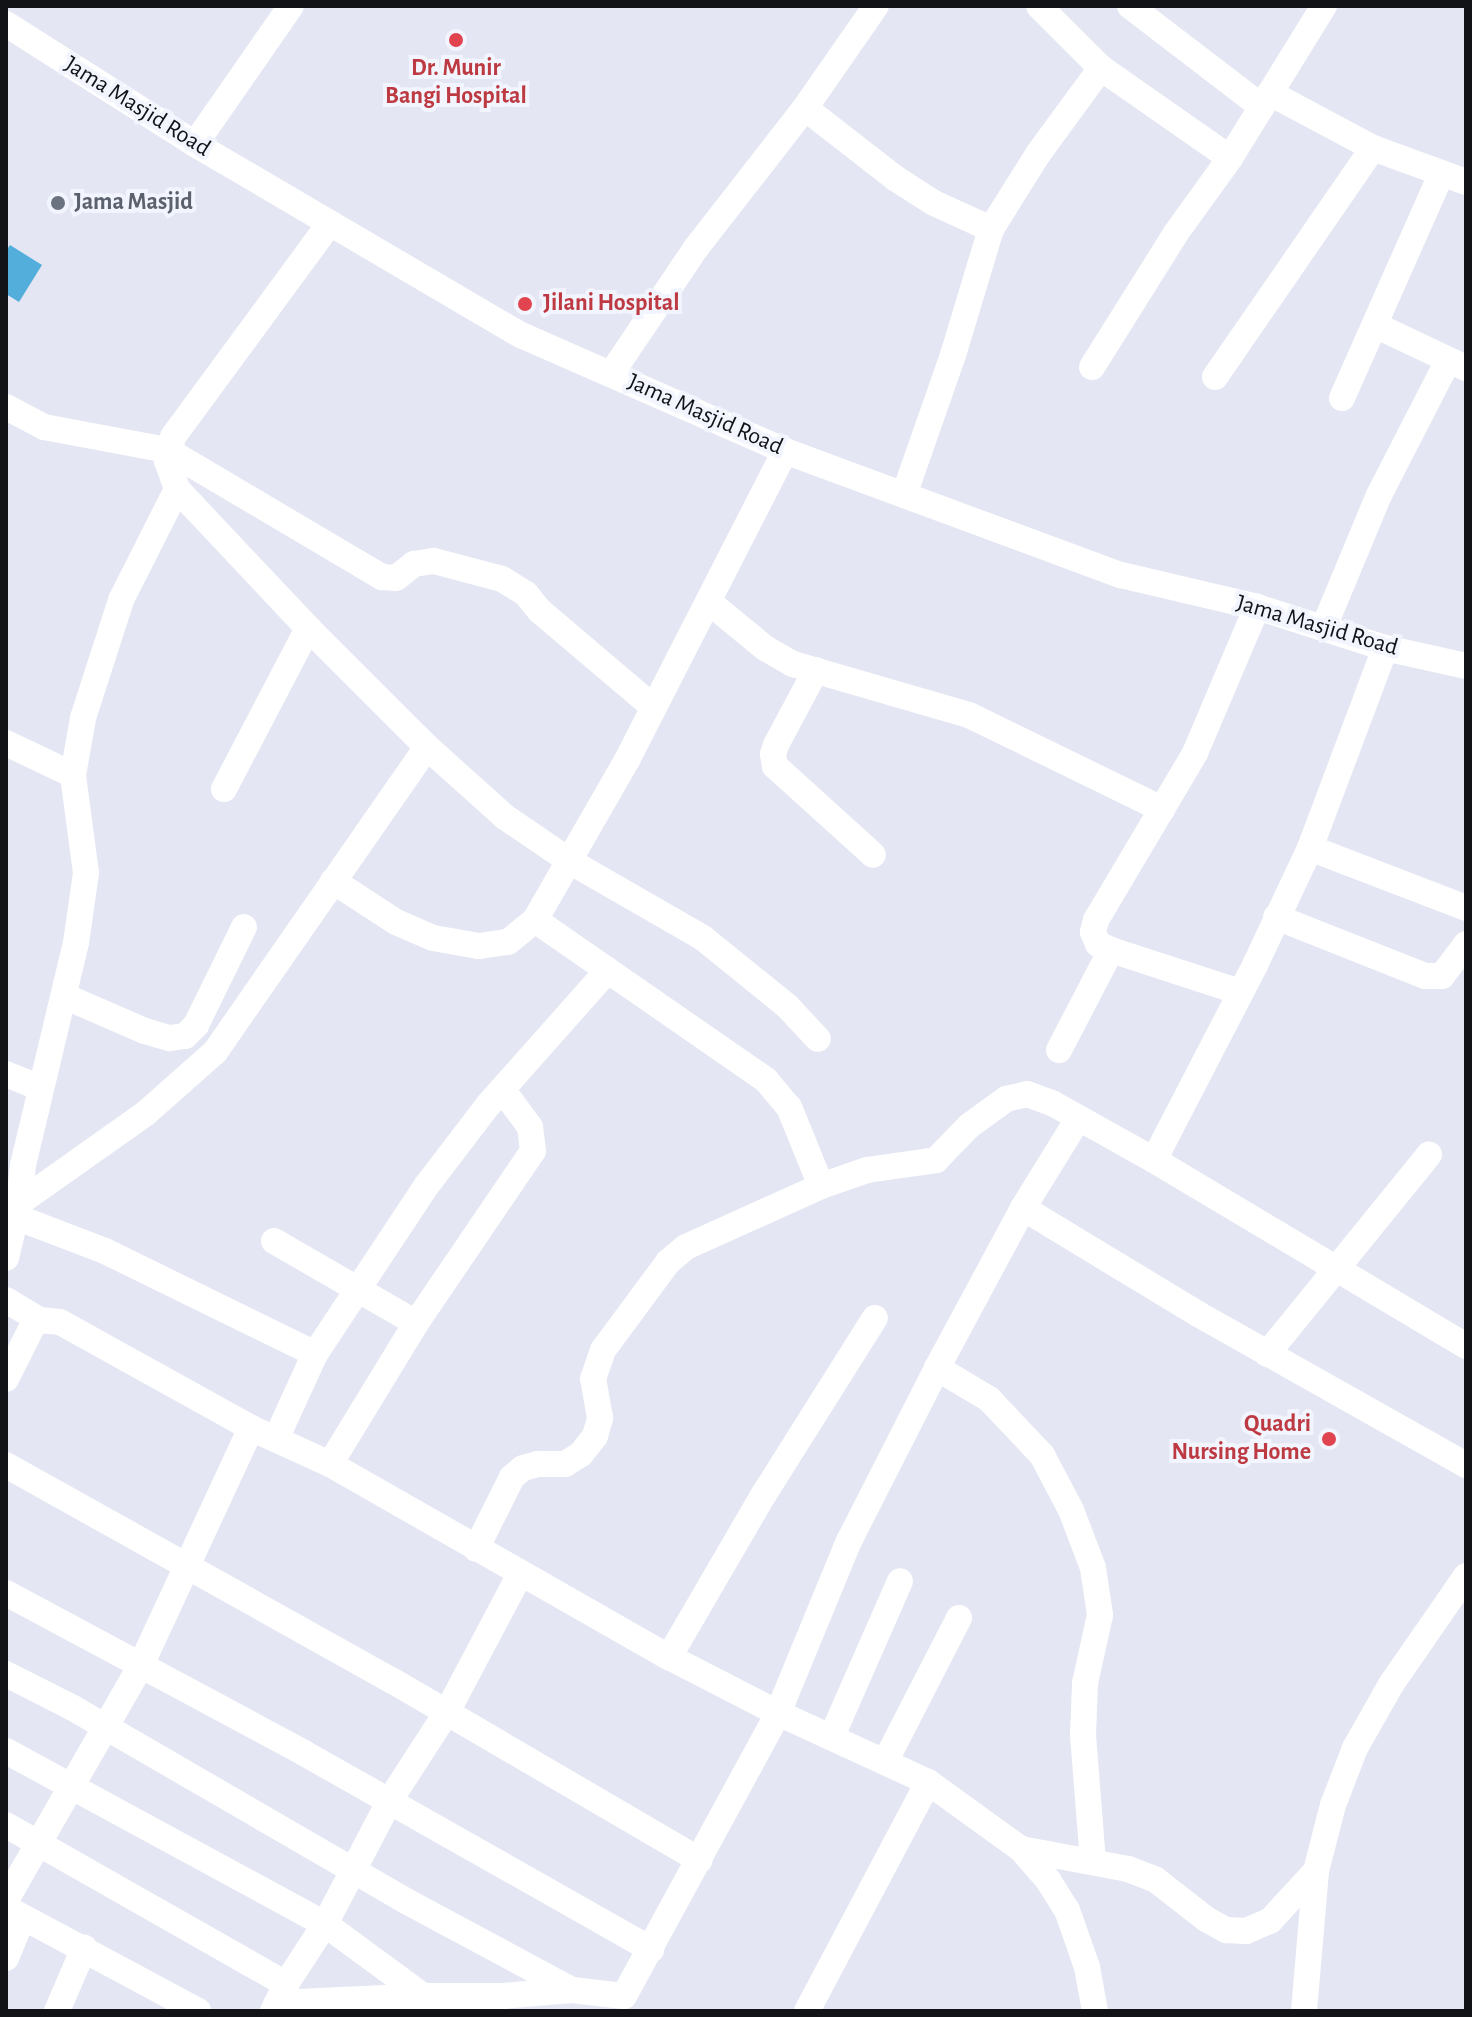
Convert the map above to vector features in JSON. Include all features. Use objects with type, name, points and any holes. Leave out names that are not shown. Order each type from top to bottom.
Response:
[{"type":"street","points":[[195,144],[291,6]]},
{"type":"street","points":[[611,374],[696,248],[805,108],[876,6]]},
{"type":"street","points":[[1039,6],[1101,68],[1230,158]]},
{"type":"street","points":[[1130,6],[1266,100],[1373,148],[1454,179],[1375,325],[1342,398]]},
{"type":"street","points":[[1092,367],[1176,233],[1230,158],[1324,6]]},
{"type":"street","name":"Jama Masjid Road","points":[[6,24],[195,144],[521,335],[785,451],[1121,575],[1257,607],[1385,648],[1466,666]]},
{"type":"street","points":[[904,495],[953,355],[991,229],[1038,154],[1101,68]]},
{"type":"street","points":[[805,108],[895,178],[934,203],[991,229]]},
{"type":"street","points":[[1215,377],[1373,148]]},
{"type":"street","points":[[330,223],[173,437],[167,450],[177,489],[308,628],[427,747],[505,817],[571,862],[703,938],[787,1006],[818,1039]]},
{"type":"street","points":[[1324,627],[1379,495],[1457,365],[1375,325]]},
{"type":"street","points":[[6,407],[44,427],[167,450],[382,577],[396,578],[414,564],[434,561],[502,579],[526,594],[540,611],[652,706]]},
{"type":"street","points":[[333,881],[396,922],[433,938],[479,946],[508,942],[535,920],[571,862],[785,451]]},
{"type":"street","points":[[6,1258],[40,1088],[64,996],[86,873],[73,775],[83,718],[121,600],[177,489]]},
{"type":"street","points":[[709,602],[765,648],[793,664],[884,693],[923,699],[969,715],[1162,809]]},
{"type":"street","points":[[1240,992],[1111,950],[1098,944],[1093,932],[1096,920],[1195,753],[1257,607]]},
{"type":"street","points":[[224,789],[308,628]]},
{"type":"street","points":[[1154,1160],[1310,848],[1385,648]]},
{"type":"street","points":[[816,670],[776,745],[773,754],[775,766],[873,855]]},
{"type":"street","points":[[6,743],[73,775]]},
{"type":"street","points":[[14,1206],[146,1113],[215,1052],[427,747]]},
{"type":"street","points":[[1310,848],[1466,908]]},
{"type":"street","points":[[1276,917],[1425,976],[1442,976],[1466,944]]},
{"type":"street","points":[[535,920],[766,1080],[789,1107],[821,1186]]},
{"type":"street","points":[[64,996],[145,1031],[170,1038],[185,1036],[196,1025],[244,927]]},
{"type":"street","points":[[1059,1050],[1111,950]]},
{"type":"street","points":[[276,1439],[315,1354],[427,1185],[502,1089],[608,970]]},
{"type":"street","points":[[6,1074],[40,1088]]},
{"type":"street","points":[[330,1464],[416,1323],[533,1151],[530,1127],[502,1089]]},
{"type":"street","points":[[476,1549],[512,1477],[523,1468],[538,1464],[565,1464],[581,1454],[595,1436],[600,1418],[593,1379],[603,1350],[668,1262],[686,1247],[768,1213],[821,1186],[867,1170],[936,1160],[969,1126],[1006,1099],[1027,1094],[1154,1160],[1466,1346]]},
{"type":"street","points":[[6,1674],[572,1990],[621,2003],[778,1713],[849,1541],[937,1368],[1023,1208],[1078,1119]]},
{"type":"street","points":[[1267,1354],[1429,1155]]},
{"type":"street","points":[[14,1206],[315,1354]]},
{"type":"street","points":[[1023,1208],[1267,1354],[1466,1465]]},
{"type":"street","points":[[274,1241],[416,1323]]},
{"type":"street","points":[[6,1300],[39,1320],[60,1322],[251,1428],[330,1464],[669,1657],[778,1713],[928,1782],[1021,1849],[1048,1880],[1067,1910],[1087,1967],[1095,2011]]},
{"type":"street","points":[[669,1657],[764,1494],[875,1318]]},
{"type":"street","points":[[6,1379],[32,1327],[39,1320]]},
{"type":"street","points":[[937,1368],[989,1399],[1042,1455],[1071,1510],[1093,1568],[1100,1615],[1085,1683],[1083,1735],[1093,1862]]},
{"type":"street","points":[[6,1958],[12,1908],[37,1843],[74,1787],[141,1665],[251,1428]]},
{"type":"street","points":[[6,1465],[447,1712],[699,1860]]},
{"type":"street","points":[[279,2000],[325,1924],[390,1800],[447,1712],[520,1574]]},
{"type":"street","points":[[1304,2011],[1316,1871],[1333,1805],[1355,1748],[1392,1683],[1466,1576]]},
{"type":"street","points":[[832,1736],[900,1581]]},
{"type":"street","points":[[6,1593],[390,1800],[651,1949]]},
{"type":"street","points":[[885,1762],[959,1618]]},
{"type":"street","points":[[6,1751],[325,1924],[423,1996]]},
{"type":"street","points":[[807,2011],[928,1782]]},
{"type":"street","points":[[6,1825],[279,2000],[423,1996],[503,2004],[572,1990]]},
{"type":"street","points":[[1021,1849],[1093,1862],[1156,1880],[1206,1919],[1226,1930],[1246,1931],[1270,1921],[1316,1871]]},
{"type":"street","points":[[12,1908],[181,2007]]},
{"type":"street","points":[[57,2011],[84,1948]]},
{"type":"water","points":[[10,245],[42,265],[19,302],[6,294],[6,251]]},
{"type":"place","name":"Dr. Munir Bangi Hospital","points":[[456,40]]},
{"type":"place","name":"Jama Masjid","points":[[58,203]]},
{"type":"place","name":"Jilani Hospital","points":[[525,304]]},
{"type":"place","name":"Quadri Nursing Home","points":[[1329,1439]]}]
